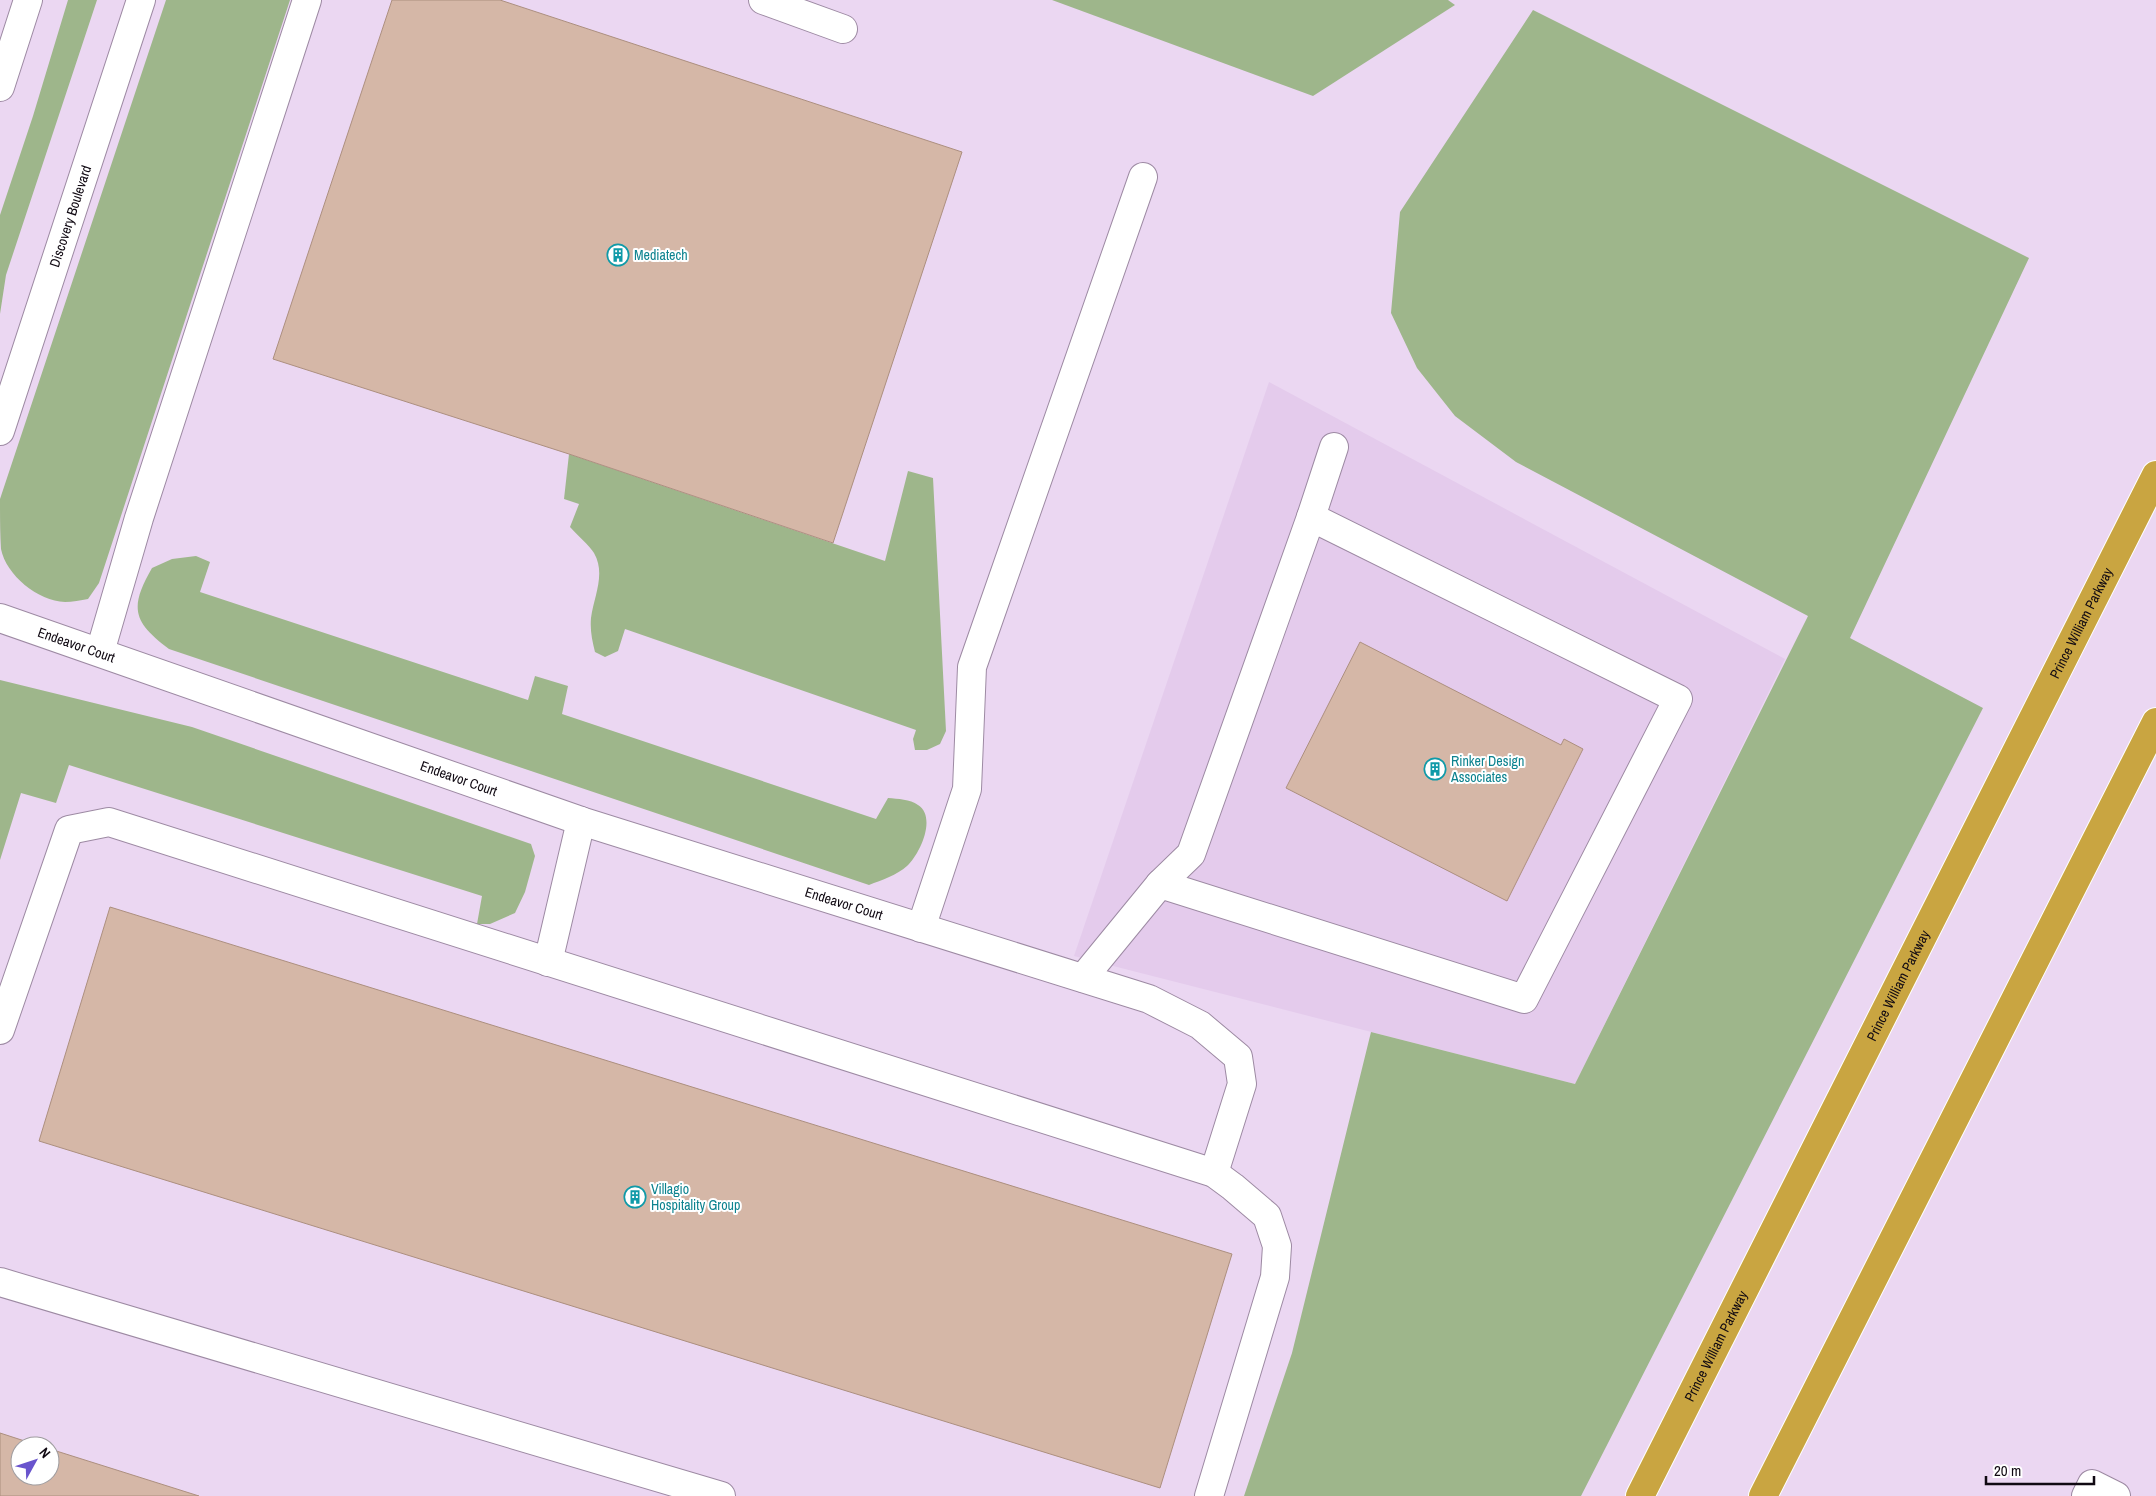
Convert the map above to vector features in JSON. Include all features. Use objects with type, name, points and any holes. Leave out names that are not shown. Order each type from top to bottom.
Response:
[{"type":"highway","name":"Prince William Parkway","points":[[1640,1496],[2156,475]]},
{"type":"highway","points":[[1763,1496],[2156,722]]},
{"type":"street","points":[[0,87],[28,0]]},
{"type":"street","name":"Discovery Boulevard","points":[[0,431],[141,0]]},
{"type":"street","points":[[100,652],[141,510],[307,0]]},
{"type":"street","points":[[764,0],[843,28]]},
{"type":"street","points":[[921,928],[967,789],[972,667],[1143,177]]},
{"type":"street","points":[[1083,978],[1160,884],[1191,854],[1311,517],[1334,447]]},
{"type":"street","points":[[1160,884],[1524,999],[1678,699],[1311,517]]},
{"type":"street","name":"Endeavor Court","points":[[0,618],[581,822],[1149,999],[1200,1025],[1238,1058],[1242,1084],[1214,1174]]},
{"type":"street","points":[[0,1030],[69,830],[109,822],[1214,1174],[1233,1187],[1267,1216],[1277,1246],[1275,1277],[1209,1496]]},
{"type":"street","points":[[548,962],[581,822]]},
{"type":"street","points":[[0,1282],[721,1496]]},
{"type":"street","points":[[2086,1496],[2092,1484],[2116,1496]]},
{"type":"shaded area","points":[[1269,382],[1785,659],[1575,1084],[1074,956]]},
{"type":"green space","points":[[68,0],[97,0],[6,275],[0,314],[0,215],[33,116]]},
{"type":"green space","points":[[166,0],[290,0],[99,583],[88,599],[68,602],[55,601],[34,592],[25,585],[16,577],[4,559],[1,549],[0,499]]},
{"type":"green space","points":[[1052,0],[1448,0],[1455,5],[1313,96]]},
{"type":"green space","points":[[1533,10],[2029,258],[1850,638],[1983,708],[1581,1496],[1244,1496],[1292,1353],[1371,1032],[1575,1084],[1808,616],[1516,462],[1455,416],[1417,368],[1391,313],[1400,212]]},
{"type":"green space","points":[[569,454],[885,561],[908,471],[933,478],[946,731],[940,744],[927,750],[915,750],[913,739],[916,730],[625,629],[618,651],[605,657],[595,652],[591,622],[599,569],[592,550],[570,527],[579,504],[564,499]]},
{"type":"green space","points":[[196,556],[210,562],[200,592],[528,700],[535,676],[568,686],[562,714],[876,819],[888,798],[911,802],[918,805],[924,811],[926,818],[925,836],[917,853],[907,866],[889,877],[869,885],[169,649],[148,631],[142,622],[138,613],[140,594],[152,568],[172,559]]},
{"type":"green space","points":[[0,680],[192,727],[531,844],[535,856],[525,892],[515,913],[490,924],[477,924],[482,896],[69,765],[56,803],[21,793],[0,860]]},
{"type":"building","name":"Mediatech","points":[[392,0],[500,0],[962,152],[833,543],[569,454],[273,359]]},
{"type":"building","name":"Rinker Design Associates","points":[[1360,642],[1561,745],[1564,739],[1583,749],[1507,901],[1286,788]]},
{"type":"building","name":"Villagio Hospitality Group","points":[[110,907],[1232,1254],[1160,1488],[39,1141]]},
{"type":"building","points":[[0,1433],[10,1436],[10,1486],[60,1486],[60,1452],[199,1496],[0,1496]]},
{"type":"place","name":"Mediatech","points":[[618,255]]},
{"type":"place","name":"Rinker Design Associates","points":[[1435,769]]},
{"type":"place","name":"Villagio Hospitality Group","points":[[635,1197]]}]
